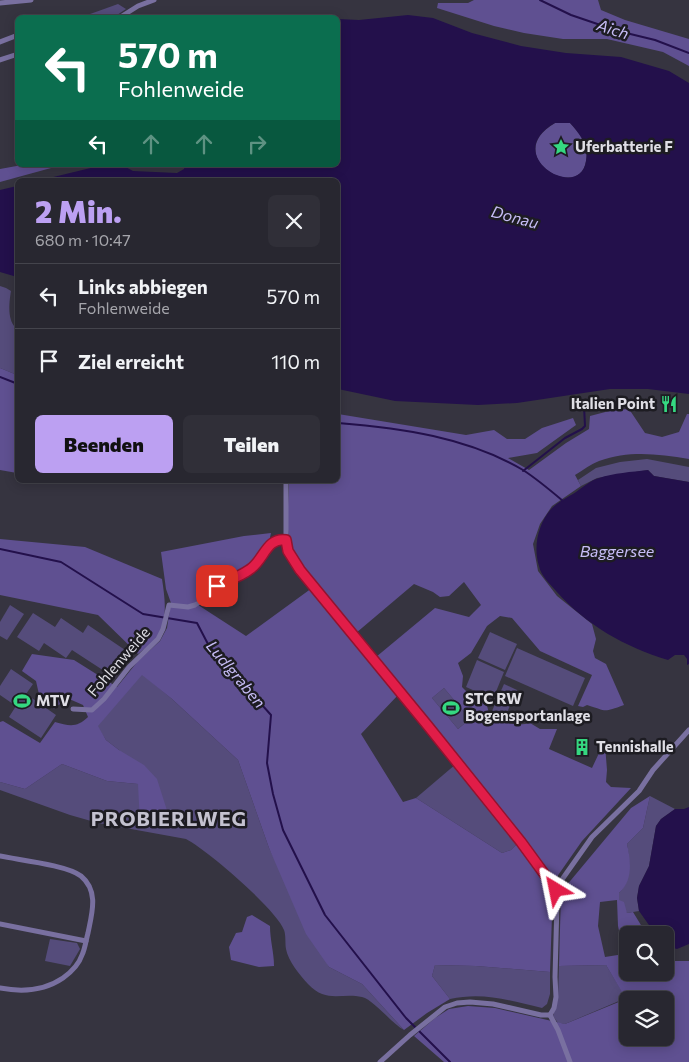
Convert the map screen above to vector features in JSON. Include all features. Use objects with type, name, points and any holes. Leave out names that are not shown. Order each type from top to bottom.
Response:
[{"type":"street","points":[[0,3],[32,0]]},
{"type":"street","points":[[124,15],[138,6],[154,0]]},
{"type":"street","points":[[0,42],[15,36]]},
{"type":"street","points":[[0,60],[15,55]]},
{"type":"street","points":[[286,483],[286,540],[288,551],[300,570],[434,733],[556,888],[556,997],[554,1008],[550,1015]]},
{"type":"street","name":"Fohlenweide","points":[[73,709],[92,710],[95,708],[129,667],[154,645],[165,623],[169,605],[188,607],[204,600],[217,586],[250,570],[273,541],[286,540]]},
{"type":"street","points":[[556,888],[592,837],[639,792],[653,770],[689,730]]},
{"type":"street","points":[[0,856],[74,871],[85,880],[93,898],[82,956],[72,971],[58,981],[43,987],[26,990],[0,988]]},
{"type":"street","points":[[0,924],[86,941]]},
{"type":"street","points":[[380,1062],[445,1006],[470,1002],[493,1004],[541,1015],[550,1015]]},
{"type":"street","points":[[550,1015],[570,1062]]},
{"type":"shaded area","points":[[474,0],[598,0],[601,10],[625,20],[689,39],[689,66],[663,52],[607,39],[563,39],[524,33],[494,26],[437,8],[438,3],[468,3]]},
{"type":"shaded area","points":[[118,4],[126,9],[117,15],[87,15]]},
{"type":"shaded area","points":[[555,123],[570,123],[585,145],[587,155],[581,173],[571,177],[559,176],[547,170],[539,161],[535,149],[540,136]]},
{"type":"shaded area","points":[[15,166],[55,167],[0,182],[0,169]]},
{"type":"shaded area","points":[[0,286],[11,291],[9,306],[10,317],[15,327],[15,374],[0,368]]},
{"type":"shaded area","points":[[0,368],[15,374],[15,473],[0,470]]},
{"type":"shaded area","points":[[629,409],[645,433],[662,437],[679,432],[687,414],[689,414],[689,459],[633,454],[610,458],[593,464],[575,475],[581,486],[552,506],[540,524],[533,544],[538,571],[557,596],[592,624],[596,639],[593,651],[595,658],[606,664],[624,705],[605,710],[587,705],[583,707],[578,706],[592,675],[540,651],[512,618],[500,616],[487,626],[471,653],[458,663],[463,676],[462,687],[468,693],[486,702],[492,717],[502,722],[530,723],[540,729],[557,729],[549,749],[592,768],[605,745],[606,782],[611,787],[631,788],[582,841],[554,881],[376,657],[435,608],[469,617],[481,605],[464,582],[449,596],[440,597],[414,584],[356,633],[307,574],[292,549],[288,524],[289,483],[340,483],[340,414],[466,435],[494,430],[507,439],[525,439],[542,428],[573,418],[576,425],[537,453],[508,458],[529,470],[589,429],[590,416],[613,410]],"holes":[[[444,688],[470,719],[458,729],[432,698]]]},
{"type":"shaded area","points":[[647,459],[689,467],[689,482],[654,476],[648,470],[597,478],[581,486],[578,480],[596,468],[620,462]]},
{"type":"shaded area","points":[[271,533],[269,542],[249,567],[211,583],[195,603],[246,636],[312,588],[399,694],[361,734],[403,802],[416,798],[502,853],[511,850],[519,842],[553,888],[550,972],[435,965],[432,976],[450,999],[404,1030],[362,984],[329,967],[306,934],[269,848],[238,760],[172,699],[142,675],[98,726],[106,740],[144,765],[157,779],[171,823],[140,824],[138,784],[107,781],[62,764],[25,789],[0,782],[0,722],[3,721],[40,743],[55,722],[73,725],[84,721],[88,717],[83,705],[67,698],[54,709],[40,699],[36,681],[22,671],[32,654],[74,660],[117,687],[138,661],[160,641],[167,628],[171,603],[166,589],[161,552],[244,536]]},
{"type":"shaded area","points":[[0,539],[85,547],[162,579],[165,612],[159,635],[154,642],[138,654],[98,615],[0,595]]},
{"type":"shaded area","points":[[10,605],[24,614],[7,640],[0,636],[0,622]]},
{"type":"shaded area","points":[[33,613],[55,627],[61,618],[83,633],[88,625],[131,654],[115,678],[72,650],[66,658],[44,643],[39,651],[17,637]]},
{"type":"shaded area","points":[[490,632],[517,644],[505,670],[478,658]]},
{"type":"shaded area","points":[[517,648],[585,678],[573,706],[505,676]]},
{"type":"shaded area","points":[[477,660],[504,672],[493,699],[466,687]]},
{"type":"shaded area","name":"MTV","points":[[11,669],[33,684],[26,694],[56,715],[41,738],[9,717],[16,706],[0,695],[0,686]]},
{"type":"shaded area","points":[[142,674],[238,760],[269,848],[329,967],[362,984],[404,1030],[367,999],[355,996],[328,996],[315,990],[308,984],[287,954],[284,930],[269,909],[224,867],[186,839],[98,823],[0,790],[0,782],[25,789],[62,764],[107,781],[138,784],[171,823],[119,750],[106,740],[97,726]]},
{"type":"shaded area","points":[[504,684],[517,690],[505,717],[492,711]]},
{"type":"shaded area","name":"STC RW Bogensportanlage","points":[[444,688],[470,719],[458,729],[432,698]]},
{"type":"shaded area","points":[[456,764],[519,842],[511,850],[502,853],[416,798]]},
{"type":"shaded area","points":[[650,796],[675,809],[661,819],[656,826],[649,866],[639,886],[637,898],[639,911],[627,913],[619,901],[619,893],[626,883],[629,870],[627,844],[643,828]]},
{"type":"shaded area","points":[[650,796],[643,828],[627,844],[630,864],[629,877],[624,888],[619,893],[619,900],[624,902],[627,913],[633,912],[642,926],[619,926],[619,931],[617,900],[600,902],[598,926],[605,957],[619,955],[619,981],[674,981],[674,961],[689,961],[689,1062],[444,1062],[414,1036],[449,1009],[468,1006],[495,1008],[565,1024],[619,1002],[619,1046],[674,1046],[674,991],[621,991],[606,965],[559,966],[561,892],[631,808]]},
{"type":"shaded area","points":[[252,915],[270,926],[274,966],[259,967],[231,960],[229,947],[236,933],[242,932],[247,917]]},
{"type":"shaded area","points":[[50,939],[77,943],[80,949],[70,966],[45,961]]},
{"type":"shaded area","points":[[435,965],[550,972],[550,994],[547,1004],[542,1008],[485,997],[474,996],[450,999],[432,976]]},
{"type":"shaded area","points":[[606,965],[622,991],[619,991],[619,1001],[565,1024],[558,1023],[553,1016],[558,997],[559,966]]},
{"type":"water","name":"Donau","points":[[408,15],[433,18],[472,33],[521,46],[566,53],[621,57],[669,71],[689,83],[689,394],[648,389],[610,389],[517,403],[478,405],[395,401],[340,389],[340,178],[49,178],[95,167],[126,167],[133,171],[177,173],[184,167],[340,167],[340,19],[359,20]],"holes":[[[555,123],[570,123],[583,140],[587,155],[581,173],[571,177],[559,176],[547,170],[539,160],[535,148],[540,136]]]},
{"type":"water","points":[[15,187],[15,276],[0,272],[0,190]]},
{"type":"water","name":"Baggersee","points":[[648,470],[654,476],[689,482],[689,664],[687,665],[687,659],[684,655],[675,655],[668,660],[652,655],[637,649],[593,624],[568,603],[549,583],[540,570],[537,559],[540,529],[554,506],[596,479]]},
{"type":"water","points":[[689,807],[689,944],[677,949],[674,948],[674,926],[650,926],[639,911],[637,898],[639,886],[649,866],[656,826],[661,819],[675,809]]},
{"type":"waterway","name":"Aich","points":[[540,0],[571,15],[618,31],[655,40],[689,53]]},
{"type":"waterway","points":[[0,377],[15,383]]},
{"type":"waterway","points":[[523,471],[565,438],[585,426],[584,406]]},
{"type":"waterway","points":[[340,423],[409,431],[479,449],[523,470],[563,501]]},
{"type":"waterway","name":"Ludlgraben","points":[[0,549],[61,562],[143,614],[197,623],[209,646],[271,715],[267,763],[273,794],[283,830],[325,915],[406,1018],[450,1062]]},
{"type":"place","name":"Uferbatterie F","points":[[561,147]]},
{"type":"place","name":"Italien Point","points":[[669,404]]},
{"type":"place","name":"MTV","points":[[22,701]]},
{"type":"place","name":"STC RW Bogensportanlage","points":[[451,708]]},
{"type":"place","name":"Tennishalle","points":[[582,747]]},
{"type":"district","name":"PROBIERLWEG","points":[[169,819]]},
{"type":"route","points":[[217,586],[250,570],[260,560],[273,541],[286,540],[288,551],[300,570],[521,842],[556,890]]}]
